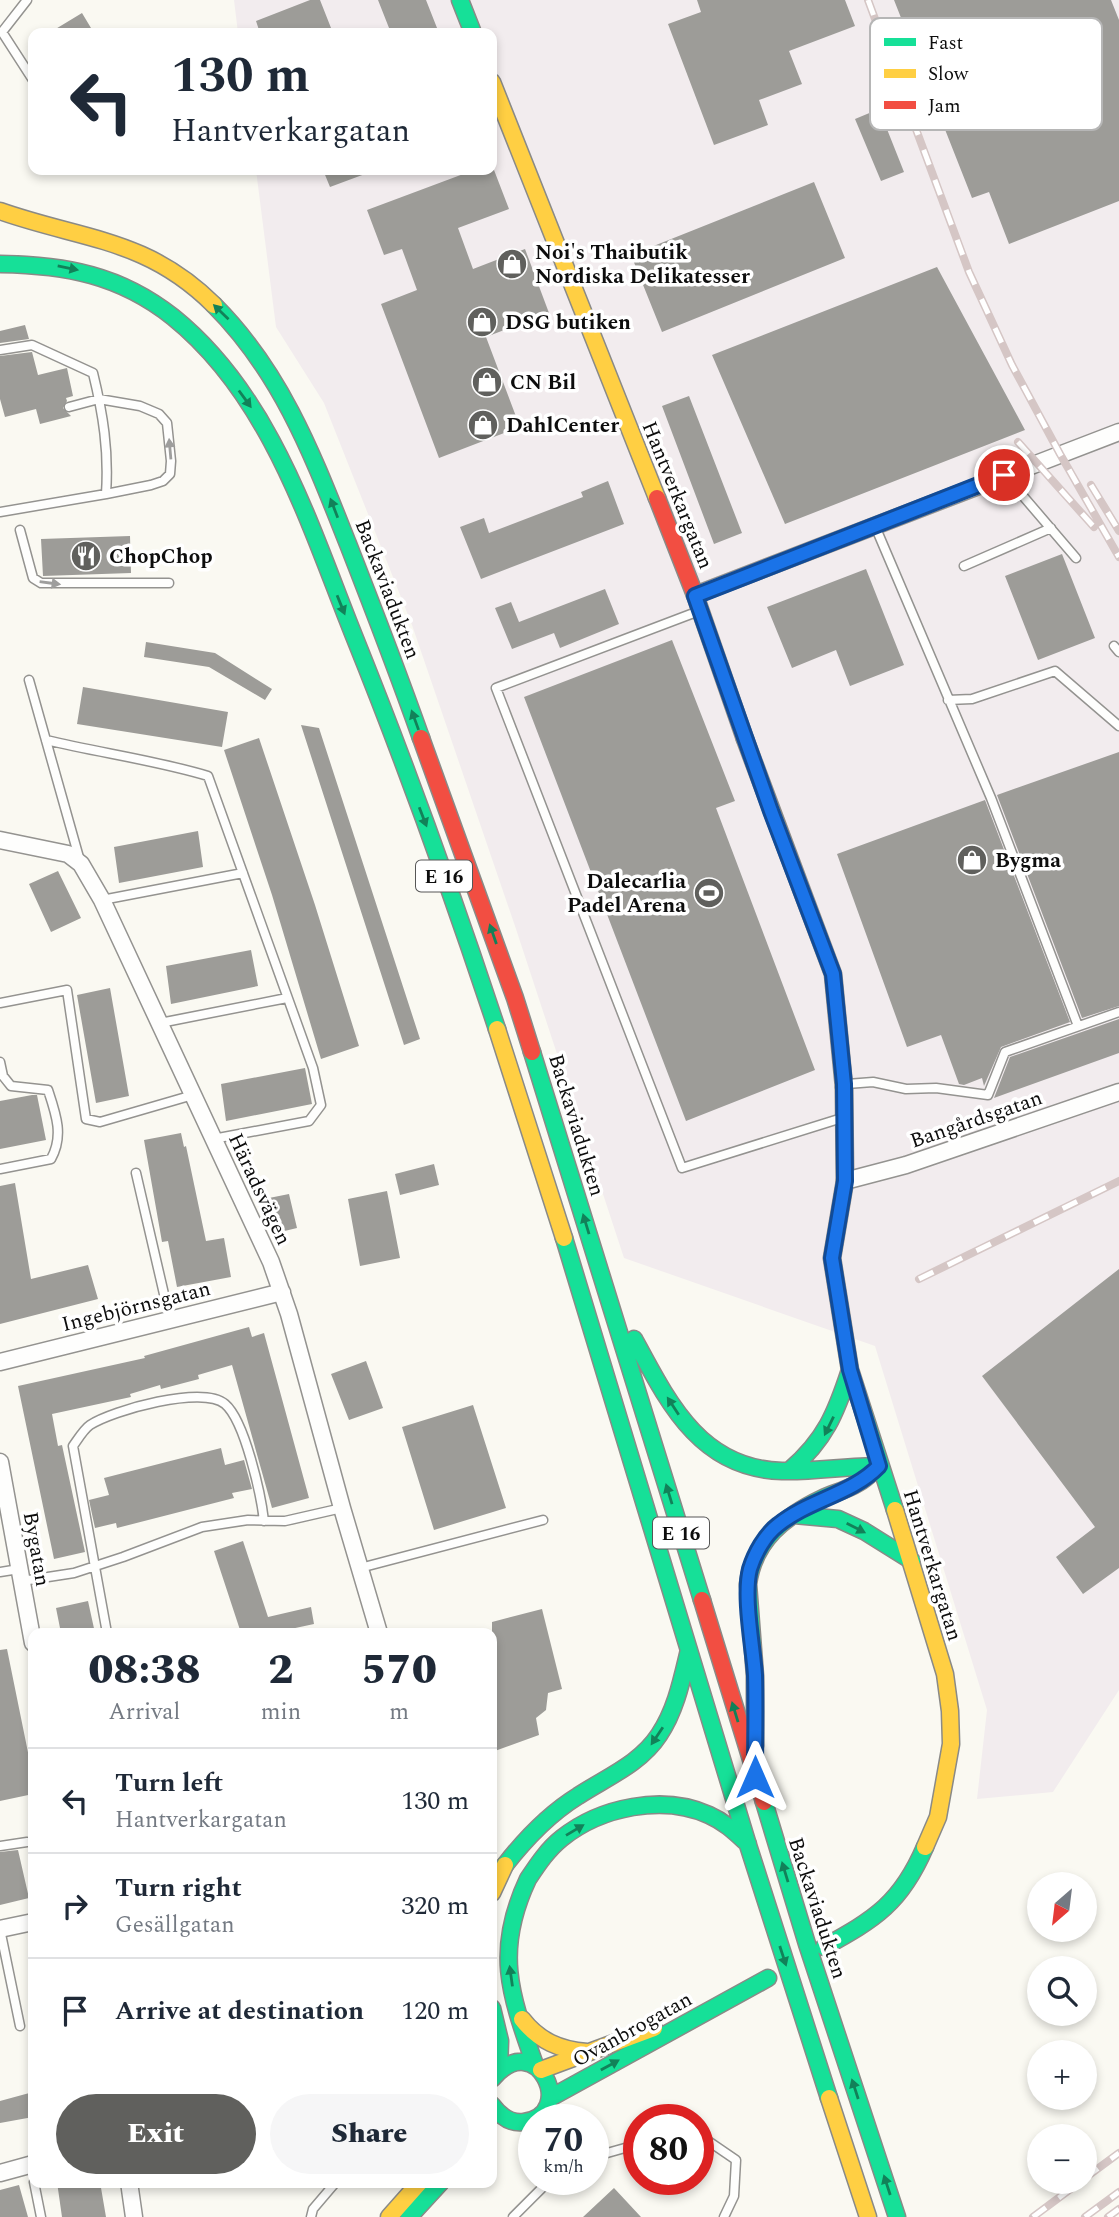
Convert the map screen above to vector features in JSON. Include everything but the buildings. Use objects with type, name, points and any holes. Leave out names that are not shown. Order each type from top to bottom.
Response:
[{"type":"main road","points":[[460,0],[471,28]]},
{"type":"main road","name":"Hantverkargatan","points":[[497,95],[697,603],[771,811],[833,974],[844,1084],[845,1181],[832,1258],[850,1370],[912,1561],[945,1674],[950,1711],[950,1744],[938,1817],[915,1871],[896,1898],[872,1921],[824,1947]]},
{"type":"main road","name":"Backaviadukten","points":[[0,211],[31,222],[107,240],[143,254],[202,293],[232,323],[263,362],[291,410],[325,486],[457,832],[515,998],[807,1944],[897,2217]]},
{"type":"main road","name":"E 16","points":[[0,264],[58,266],[90,273],[135,291],[166,310],[216,360],[250,404],[289,479],[365,662],[489,1004],[748,1844],[868,2217]]},
{"type":"main road","points":[[607,1289],[655,1377],[690,1431],[722,1457],[766,1471],[879,1466]]},
{"type":"main road","points":[[790,1470],[808,1456],[832,1423],[850,1370]]},
{"type":"main road","points":[[755,1777],[755,1676],[749,1577],[763,1541],[779,1524],[794,1514],[859,1483],[879,1466]]},
{"type":"main road","points":[[794,1514],[838,1519],[864,1531],[912,1561]]},
{"type":"main road","points":[[498,1862],[567,1803],[619,1773],[648,1749],[666,1721],[690,1650]]},
{"type":"main road","points":[[547,2104],[550,2098],[549,2083],[538,2068],[517,2013],[508,1941],[512,1918],[528,1878],[548,1851],[586,1823],[636,1806],[683,1807],[704,1813],[727,1825],[748,1844]]},
{"type":"main road","name":"Ovanbrogatan","points":[[550,2098],[768,1978]]},
{"type":"main road","name":"Ovanbrogatan","points":[[497,2073],[517,2061],[538,2068],[593,2052],[734,1996]]},
{"type":"main road","points":[[517,2013],[534,2034],[549,2043],[567,2051],[593,2052]]},
{"type":"main road","points":[[497,2029],[500,2041],[497,2061]]},
{"type":"main road","points":[[497,2111],[503,2118],[518,2123]]},
{"type":"main road","points":[[497,2130],[512,2122]]},
{"type":"main road","points":[[389,2217],[415,2188]]},
{"type":"main road","points":[[408,2217],[435,2188]]},
{"type":"street","points":[[697,603],[875,526],[1119,432]]},
{"type":"street","points":[[0,840],[68,854],[81,864]]},
{"type":"street","name":"Häradsvägen","points":[[81,864],[94,883],[271,1262],[282,1292],[378,1628]]},
{"type":"street","name":"Bangårdsgatan","points":[[845,1181],[906,1165],[1119,1092]]},
{"type":"street","name":"Ingebjörnsgatan","points":[[0,1362],[282,1292]]},
{"type":"street","name":"Bygatan","points":[[0,1462],[30,1628]]},
{"type":"street","points":[[498,1862],[528,1878]]},
{"type":"street","points":[[0,1929],[28,1923]]},
{"type":"street","points":[[0,2174],[28,2169]]},
{"type":"street","points":[[130,2188],[134,2217]]},
{"type":"lane","points":[[27,0],[2,32],[28,72]]},
{"type":"lane","points":[[0,350],[32,345],[93,373],[105,423],[106,494]]},
{"type":"lane","points":[[0,512],[151,485],[163,481],[170,474],[167,423],[159,414],[140,406],[99,399],[69,407]]},
{"type":"lane","points":[[1004,475],[1076,558]]},
{"type":"lane","points":[[875,526],[991,798],[1078,1026]]},
{"type":"lane","points":[[964,566],[1051,528]]},
{"type":"lane","points":[[20,530],[33,578],[41,583],[169,583]]},
{"type":"lane","points":[[697,603],[496,688],[682,1168],[845,1117]]},
{"type":"lane","points":[[948,700],[972,699],[1055,671],[1119,726]]},
{"type":"lane","points":[[29,680],[81,864]]},
{"type":"lane","points":[[46,740],[98,752],[162,762],[208,776],[313,1068],[321,1105],[309,1121],[213,1139]]},
{"type":"lane","points":[[102,900],[243,873]]},
{"type":"lane","points":[[0,1003],[67,990],[86,1119],[100,1122],[193,1095]]},
{"type":"lane","points":[[160,1023],[287,998]]},
{"type":"lane","points":[[844,1084],[873,1082],[906,1089],[936,1088],[988,1095],[1004,1052],[1119,1012]]},
{"type":"lane","points":[[0,1062],[3,1076],[11,1086],[48,1090],[59,1129],[58,1146],[51,1159],[0,1169]]},
{"type":"lane","points":[[136,1173],[170,1320]]},
{"type":"lane","points":[[106,1628],[73,1446],[89,1425],[131,1408],[167,1400],[202,1396],[225,1403],[241,1427],[261,1497],[264,1521]]},
{"type":"lane","points":[[0,1572],[20,1575],[74,1573],[202,1527],[248,1520],[285,1521],[342,1508]]},
{"type":"lane","points":[[360,1568],[543,1520]]},
{"type":"lane","points":[[0,1846],[27,1842]]},
{"type":"lane","points":[[0,1929],[20,2026]]},
{"type":"lane","points":[[714,2145],[736,2160],[734,2196],[724,2217]]},
{"type":"lane","points":[[35,2188],[41,2217]]},
{"type":"lane","points":[[311,2217],[313,2209],[331,2188]]},
{"type":"lane","points":[[513,2217],[535,2195]]},
{"type":"shaded area","points":[[234,0],[1119,0],[1119,1690],[1053,1792],[977,1799],[987,1710],[875,1346],[624,1258],[412,625],[324,403],[276,327],[257,175],[497,175],[497,28],[237,28]]},
{"type":"railway","points":[[868,0],[875,18]]},
{"type":"railway","points":[[916,130],[969,272],[1012,365],[1119,557]]},
{"type":"railway","points":[[1018,442],[1094,527]]},
{"type":"railway","points":[[1091,485],[1119,531]]},
{"type":"railway","points":[[919,1279],[1119,1181]]},
{"type":"railway","points":[[1097,2169],[1119,2153]]},
{"type":"railway","points":[[1085,2217],[1119,2192]]},
{"type":"railway","points":[[1033,2217],[1064,2194]]},
{"type":"railway","points":[[1108,2217],[1119,2209]]},
{"type":"traffic: fast","points":[[460,0],[471,28]]},
{"type":"traffic: fast","points":[[0,264],[70,270],[133,291],[173,317],[207,349],[236,384],[261,423],[303,507],[428,831],[497,1029]]},
{"type":"traffic: fast","points":[[214,305],[259,359],[277,387],[308,448],[421,738]]},
{"type":"traffic: fast","points":[[532,1052],[702,1600]]},
{"type":"traffic: fast","points":[[844,1087],[845,1181],[832,1258],[850,1370],[895,1510]]},
{"type":"traffic: fast","points":[[564,1238],[748,1845],[829,2098]]},
{"type":"traffic: fast","points":[[634,1339],[674,1408],[708,1445],[729,1458],[753,1467],[782,1471],[879,1466]]},
{"type":"traffic: fast","points":[[790,1470],[821,1437],[840,1400],[850,1370]]},
{"type":"traffic: fast","points":[[755,1746],[755,1676],[748,1584],[751,1568],[764,1542],[784,1522],[809,1505],[854,1485],[879,1466]]},
{"type":"traffic: fast","points":[[794,1515],[838,1519],[864,1531],[912,1561]]},
{"type":"traffic: fast","points":[[505,1865],[530,1836],[557,1811],[633,1762],[651,1745],[665,1725],[674,1705],[689,1650]]},
{"type":"traffic: fast","points":[[764,1802],[807,1944],[897,2217]]},
{"type":"traffic: fast","points":[[528,1879],[552,1847],[578,1827],[595,1818],[633,1807],[672,1805],[691,1809],[720,1821],[748,1844]]},
{"type":"traffic: fast","points":[[824,1947],[885,1908],[906,1882],[925,1847]]},
{"type":"traffic: fast","points":[[528,1879],[511,1928],[509,1972],[519,2016],[535,2065]]},
{"type":"traffic: fast","points":[[550,2098],[768,1978]]},
{"type":"traffic: fast","points":[[497,2029],[500,2041],[499,2069]]},
{"type":"traffic: fast","points":[[497,2075],[509,2065],[524,2062],[536,2067],[545,2078],[549,2091],[548,2105],[540,2116],[524,2122],[514,2122],[497,2112]]},
{"type":"traffic: fast","points":[[409,2217],[436,2188]]},
{"type":"traffic: slow","points":[[497,95],[657,498]]},
{"type":"traffic: slow","points":[[0,211],[138,253],[189,283],[214,305]]},
{"type":"traffic: slow","points":[[745,739],[833,974],[844,1087]]},
{"type":"traffic: slow","points":[[497,1029],[564,1238]]},
{"type":"traffic: slow","points":[[895,1510],[945,1674],[950,1711],[951,1744],[938,1817],[925,1847]]},
{"type":"traffic: slow","points":[[497,1882],[505,1865]]},
{"type":"traffic: slow","points":[[522,2019],[543,2039],[568,2049],[587,2052]]},
{"type":"traffic: slow","points":[[541,2070],[654,2028]]},
{"type":"traffic: slow","points":[[829,2098],[868,2217]]},
{"type":"traffic: slow","points":[[389,2217],[415,2188]]},
{"type":"traffic: jam","points":[[657,498],[695,595],[745,739]]},
{"type":"traffic: jam","points":[[421,738],[532,1052]]},
{"type":"traffic: jam","points":[[702,1600],[764,1802]]},
{"type":"place","name":"Noi's Thaibutik Nordiska Delikatesser","points":[[512,264]]},
{"type":"place","name":"DSG butiken","points":[[482,322]]},
{"type":"place","name":"CN Bil","points":[[487,382]]},
{"type":"place","name":"DahlCenter","points":[[483,425]]},
{"type":"place","name":"ChopChop","points":[[86,556]]},
{"type":"place","name":"Bygma","points":[[972,860]]},
{"type":"place","name":"Dalecarlia Padel Arena","points":[[709,893]]},
{"type":"route","points":[[755,1777],[755,1676],[748,1584],[750,1569],[763,1541],[779,1524],[821,1499],[859,1483],[879,1466],[850,1370],[832,1258],[845,1181],[844,1084],[833,974],[771,811],[695,596],[1004,475]]}]
